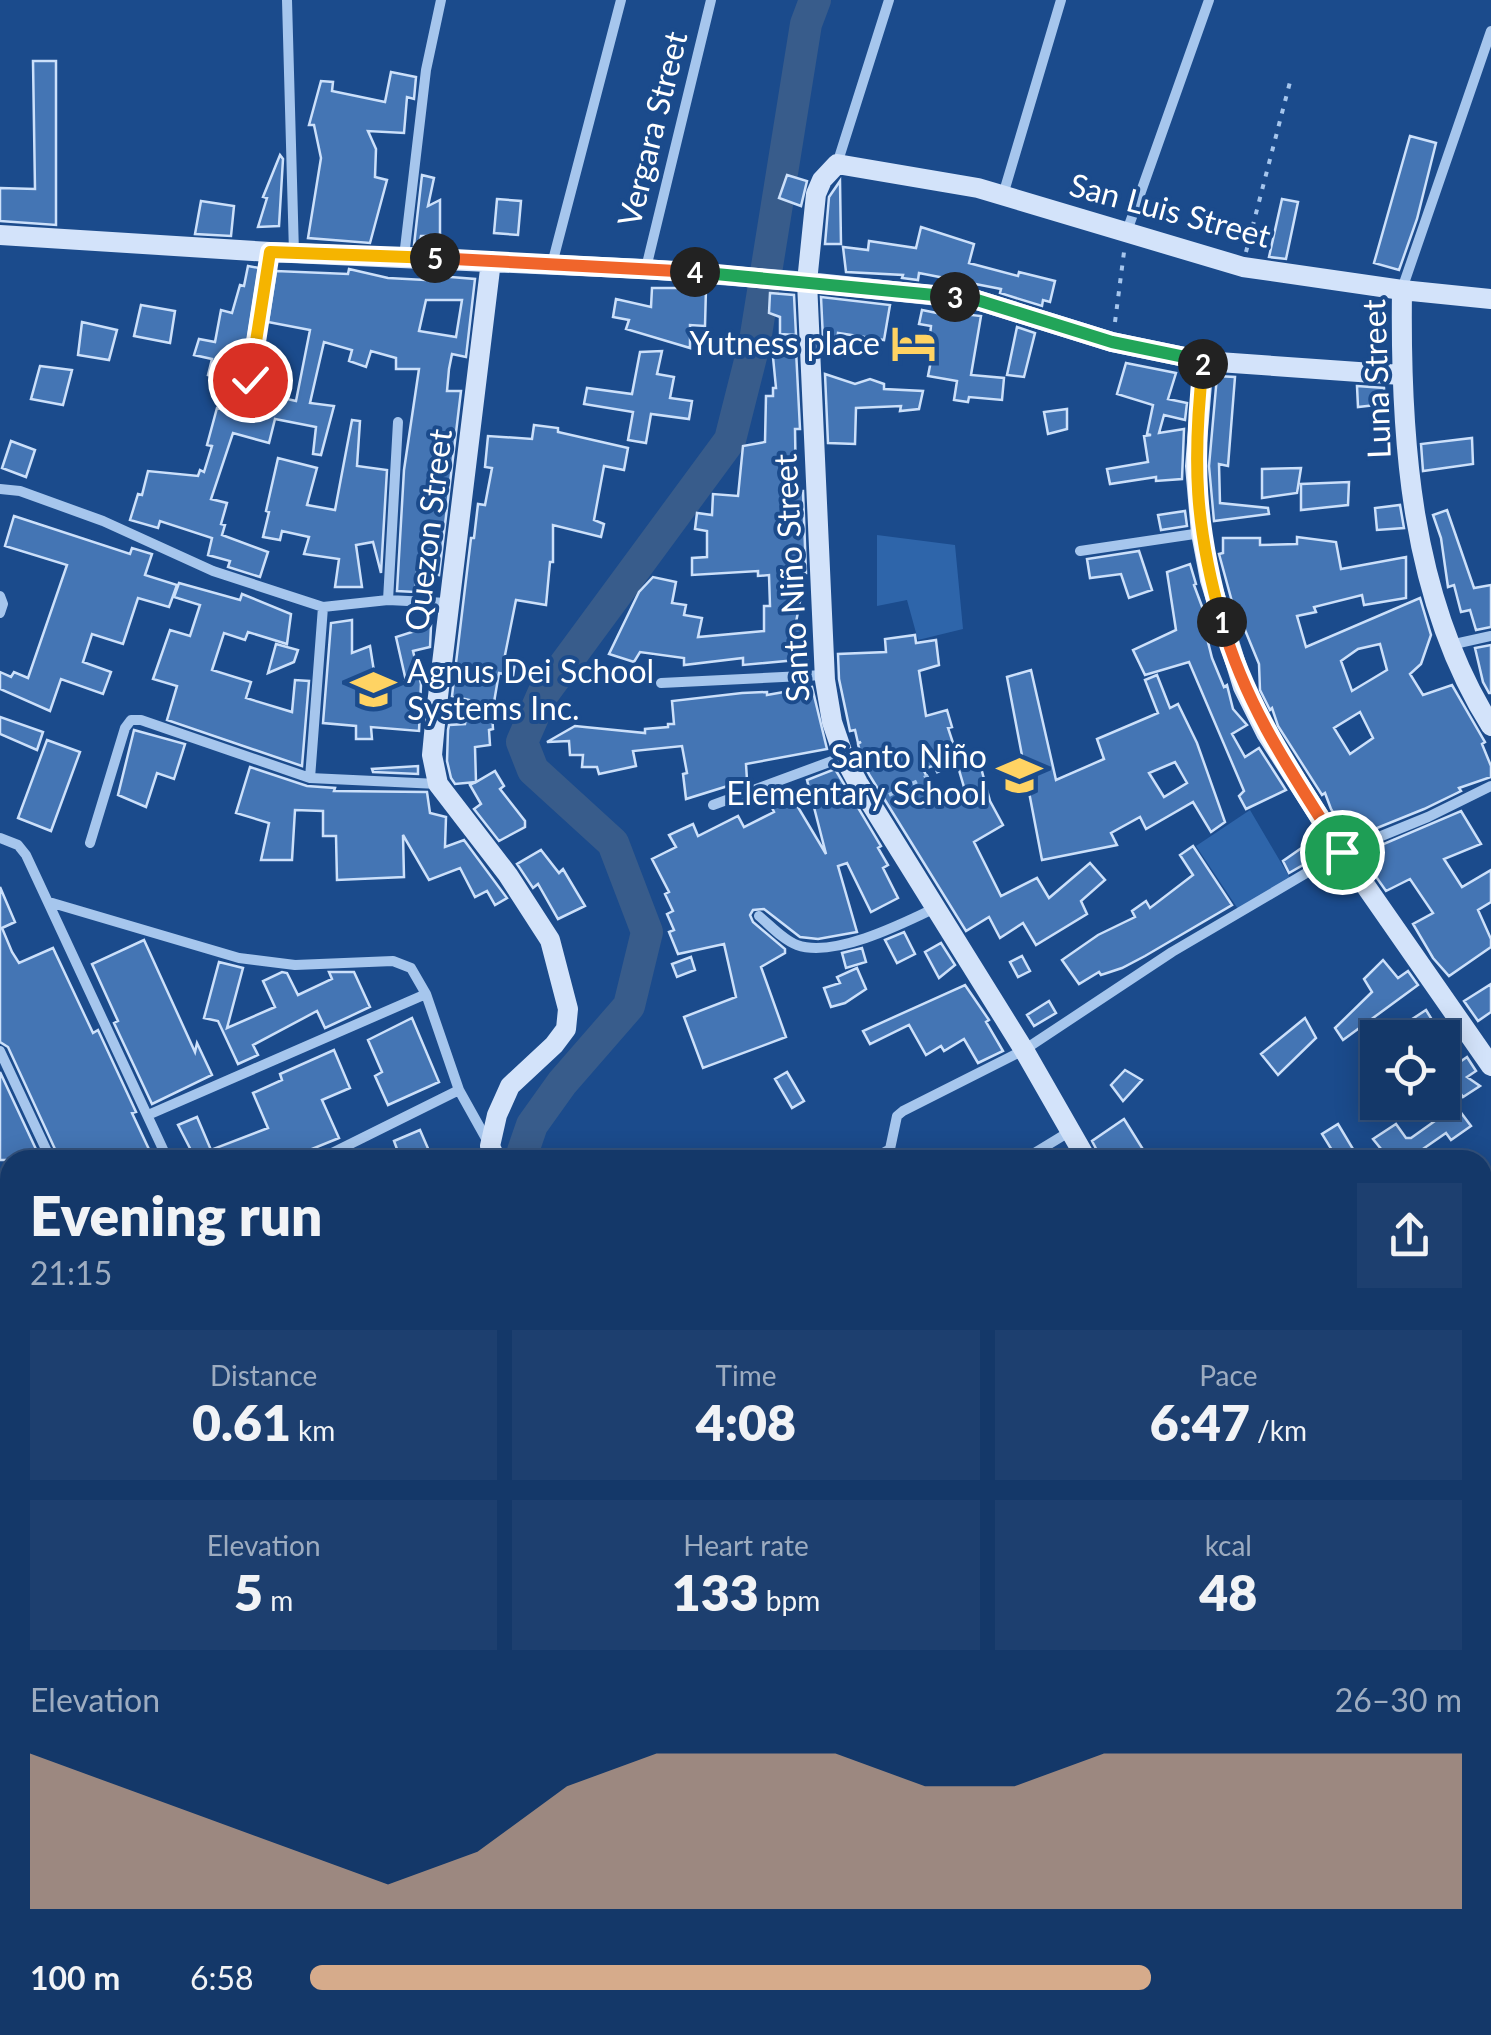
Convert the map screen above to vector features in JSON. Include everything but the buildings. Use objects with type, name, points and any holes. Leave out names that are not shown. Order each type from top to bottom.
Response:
[{"type":"street","points":[[288,0],[294,253]]},
{"type":"street","points":[[404,257],[426,70],[442,0]]},
{"type":"street","points":[[552,265],[621,0]]},
{"type":"street","name":"Vergara Street","points":[[645,270],[710,0]]},
{"type":"street","points":[[837,164],[889,0]]},
{"type":"street","points":[[1002,196],[1061,0]]},
{"type":"street","points":[[1127,232],[1209,0]]},
{"type":"street","name":"Luna Street","points":[[1491,30],[1402,290],[1401,375],[1412,490],[1431,588],[1449,645],[1473,698],[1491,726]]},
{"type":"street","name":"San Luis Street","points":[[837,164],[978,188],[1242,267],[1491,299]]},
{"type":"street","name":"Santo Niño Street","points":[[837,164],[822,180],[816,194],[798,281],[825,675],[832,722],[844,757],[871,804],[1024,1050],[1081,1150]]},
{"type":"street","points":[[0,235],[798,281],[977,300],[1112,342],[1204,361],[1401,375]]},
{"type":"street","points":[[250,380],[270,252]]},
{"type":"street","name":"Quezon Street","points":[[438,784],[432,755],[491,261]]},
{"type":"street","points":[[1204,361],[1195,466],[1201,534],[1210,580],[1243,687],[1266,733],[1342,852],[1491,1066]]},
{"type":"street","points":[[388,600],[398,422]]},
{"type":"street","points":[[0,489],[20,491],[103,521],[213,571],[323,607],[388,600],[450,603]]},
{"type":"street","points":[[1080,551],[1201,534]]},
{"type":"street","points":[[0,596],[0,613]]},
{"type":"street","points":[[310,778],[323,607]]},
{"type":"street","points":[[1449,645],[1491,636]]},
{"type":"street","points":[[661,683],[825,675]]},
{"type":"street","points":[[90,842],[125,728],[131,720],[142,720],[310,778],[438,784],[508,875],[550,940],[568,1010],[566,1028],[554,1044],[510,1086],[497,1115],[493,1150]]},
{"type":"street","points":[[713,805],[844,757]]},
{"type":"street","points":[[888,1150],[903,1111],[1024,1050],[1172,952],[1342,852],[1491,786]]},
{"type":"street","points":[[0,838],[18,845],[49,902],[164,1150]]},
{"type":"street","points":[[49,902],[252,960],[296,964],[393,960],[412,968],[426,994],[459,1090],[491,1150]]},
{"type":"street","points":[[758,916],[794,944],[810,947],[860,939],[897,927],[935,908]]},
{"type":"street","points":[[148,1115],[426,994]]},
{"type":"street","points":[[0,1052],[46,1150]]},
{"type":"street","points":[[338,1150],[459,1090]]},
{"type":"street","points":[[1039,1150],[1069,1132]]},
{"type":"path","points":[[1242,267],[1290,82]]},
{"type":"path","points":[[1112,342],[1127,232]]},
{"type":"path","points":[[871,804],[967,757]]},
{"type":"shaded area","points":[[877,535],[955,545],[963,629],[918,640],[907,600],[877,606]]},
{"type":"shaded area","points":[[1250,810],[1290,878],[1238,909],[1196,846]]},
{"type":"waterway","points":[[523,1150],[532,1125],[562,1083],[629,1006],[647,932],[613,843],[533,770],[522,742],[543,694],[730,440],[755,341],[806,24],[815,0]]},
{"type":"place","name":"Yutness place","points":[[913,344]]},
{"type":"place","name":"Agnus Dei School Systems Inc.","points":[[374,690]]},
{"type":"place","name":"Santo Niño Elementary School","points":[[1020,775]]},
{"type":"route","points":[[250,380],[270,252],[720,274],[977,300],[1112,342],[1204,361],[1195,466],[1201,534],[1224,630],[1243,687],[1266,733],[1342,852]]}]
